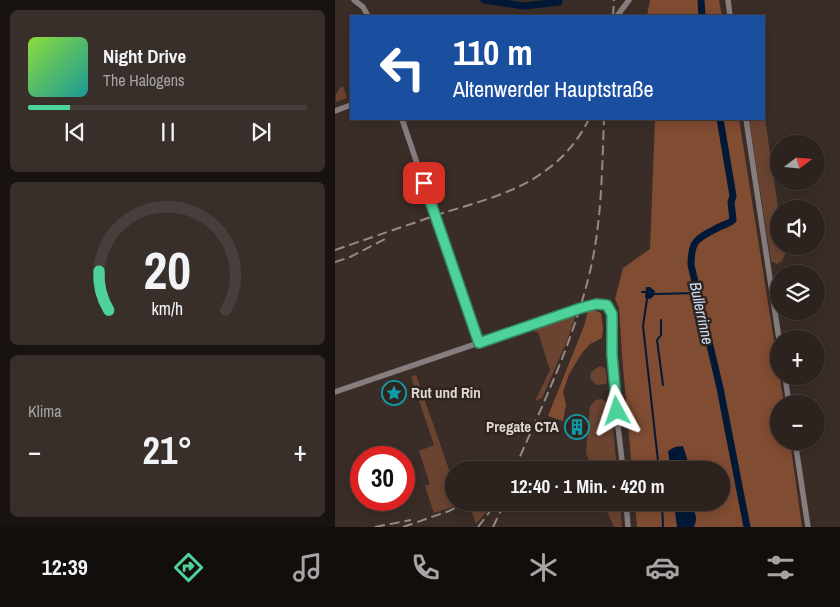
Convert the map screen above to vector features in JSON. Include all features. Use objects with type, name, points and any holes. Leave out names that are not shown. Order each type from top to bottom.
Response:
[{"type":"street","points":[[354,0],[363,6],[368,15]]},
{"type":"street","points":[[618,15],[629,0]]},
{"type":"street","points":[[728,0],[730,15]]},
{"type":"street","points":[[335,111],[350,105]]},
{"type":"street","points":[[402,120],[479,343]]},
{"type":"street","points":[[746,120],[778,330]]},
{"type":"street","points":[[335,392],[596,304],[607,305],[612,314],[612,355],[622,461]]},
{"type":"street","points":[[796,450],[807,527]]},
{"type":"street","points":[[627,511],[628,527]]},
{"type":"shaded area","points":[[650,0],[719,0],[722,15],[647,15]]},
{"type":"shaded area","points":[[343,86],[347,98],[336,102],[337,92]]},
{"type":"shaded area","points":[[765,119],[770,153],[770,190],[775,190],[777,200],[770,200],[770,255],[749,120]]},
{"type":"shaded area","points":[[655,120],[739,120],[772,330],[770,330],[770,385],[781,385],[783,395],[770,395],[770,450],[791,450],[802,527],[637,527],[636,511],[730,511],[730,461],[631,461],[619,308],[615,299],[623,268],[650,249]]},
{"type":"shaded area","points":[[770,255],[785,255],[782,261],[777,264],[771,261]]},
{"type":"shaded area","points":[[594,310],[601,313],[602,338],[590,344],[569,374],[563,392],[566,405],[563,421],[548,416],[584,326],[588,311]]},
{"type":"shaded area","points":[[574,315],[575,318],[567,341],[542,398],[535,401],[550,370],[538,332],[535,332],[534,328]]},
{"type":"shaded area","points":[[600,366],[605,368],[607,380],[606,384],[596,385],[590,378],[591,372]]},
{"type":"shaded area","points":[[416,375],[446,461],[445,509],[434,513],[425,486],[430,484],[419,451],[434,445],[411,377]]},
{"type":"shaded area","points":[[601,399],[607,402],[611,408],[616,461],[589,461],[586,453],[590,406],[596,400]]},
{"type":"shaded area","points":[[471,511],[487,511],[476,524]]},
{"type":"shaded area","points":[[607,511],[621,511],[622,527],[614,527]]},
{"type":"water","points":[[646,287],[650,287],[655,291],[654,296],[650,299],[645,298]]},
{"type":"water","points":[[683,446],[688,461],[669,461],[668,451],[675,447]]},
{"type":"water","points":[[675,511],[693,511],[696,517],[694,527],[677,527]]},
{"type":"waterway","points":[[484,0],[524,6],[559,2]]},
{"type":"waterway","name":"Bullerrinne","points":[[701,0],[702,15]]},
{"type":"waterway","name":"Bullerrinne","points":[[720,120],[733,196],[731,202],[733,220],[697,240],[692,250],[691,265],[720,388],[747,527]]},
{"type":"waterway","points":[[655,294],[698,293]]},
{"type":"waterway","points":[[647,299],[643,326],[658,461]]},
{"type":"waterway","points":[[661,320],[661,335],[657,340],[663,385]]},
{"type":"waterway","points":[[662,511],[663,527]]},
{"type":"railway","points":[[613,15],[614,0]]},
{"type":"railway","points":[[335,250],[519,187],[550,168],[563,156],[580,135],[588,120]]},
{"type":"railway","points":[[518,461],[567,345],[591,267],[595,249],[601,193],[604,120]]},
{"type":"railway","points":[[335,262],[350,257],[387,238]]},
{"type":"railway","points":[[403,527],[449,511]]},
{"type":"railway","points":[[478,527],[490,511]]},
{"type":"railway","points":[[493,527],[501,511]]},
{"type":"railway","points":[[375,527],[411,520]]},
{"type":"place","name":"Rut und Rin","points":[[394,393]]},
{"type":"place","name":"Pregate CTA","points":[[577,427]]},
{"type":"route","points":[[424,183],[479,343],[581,308],[601,303],[607,305],[612,314],[612,355],[617,411]]}]
